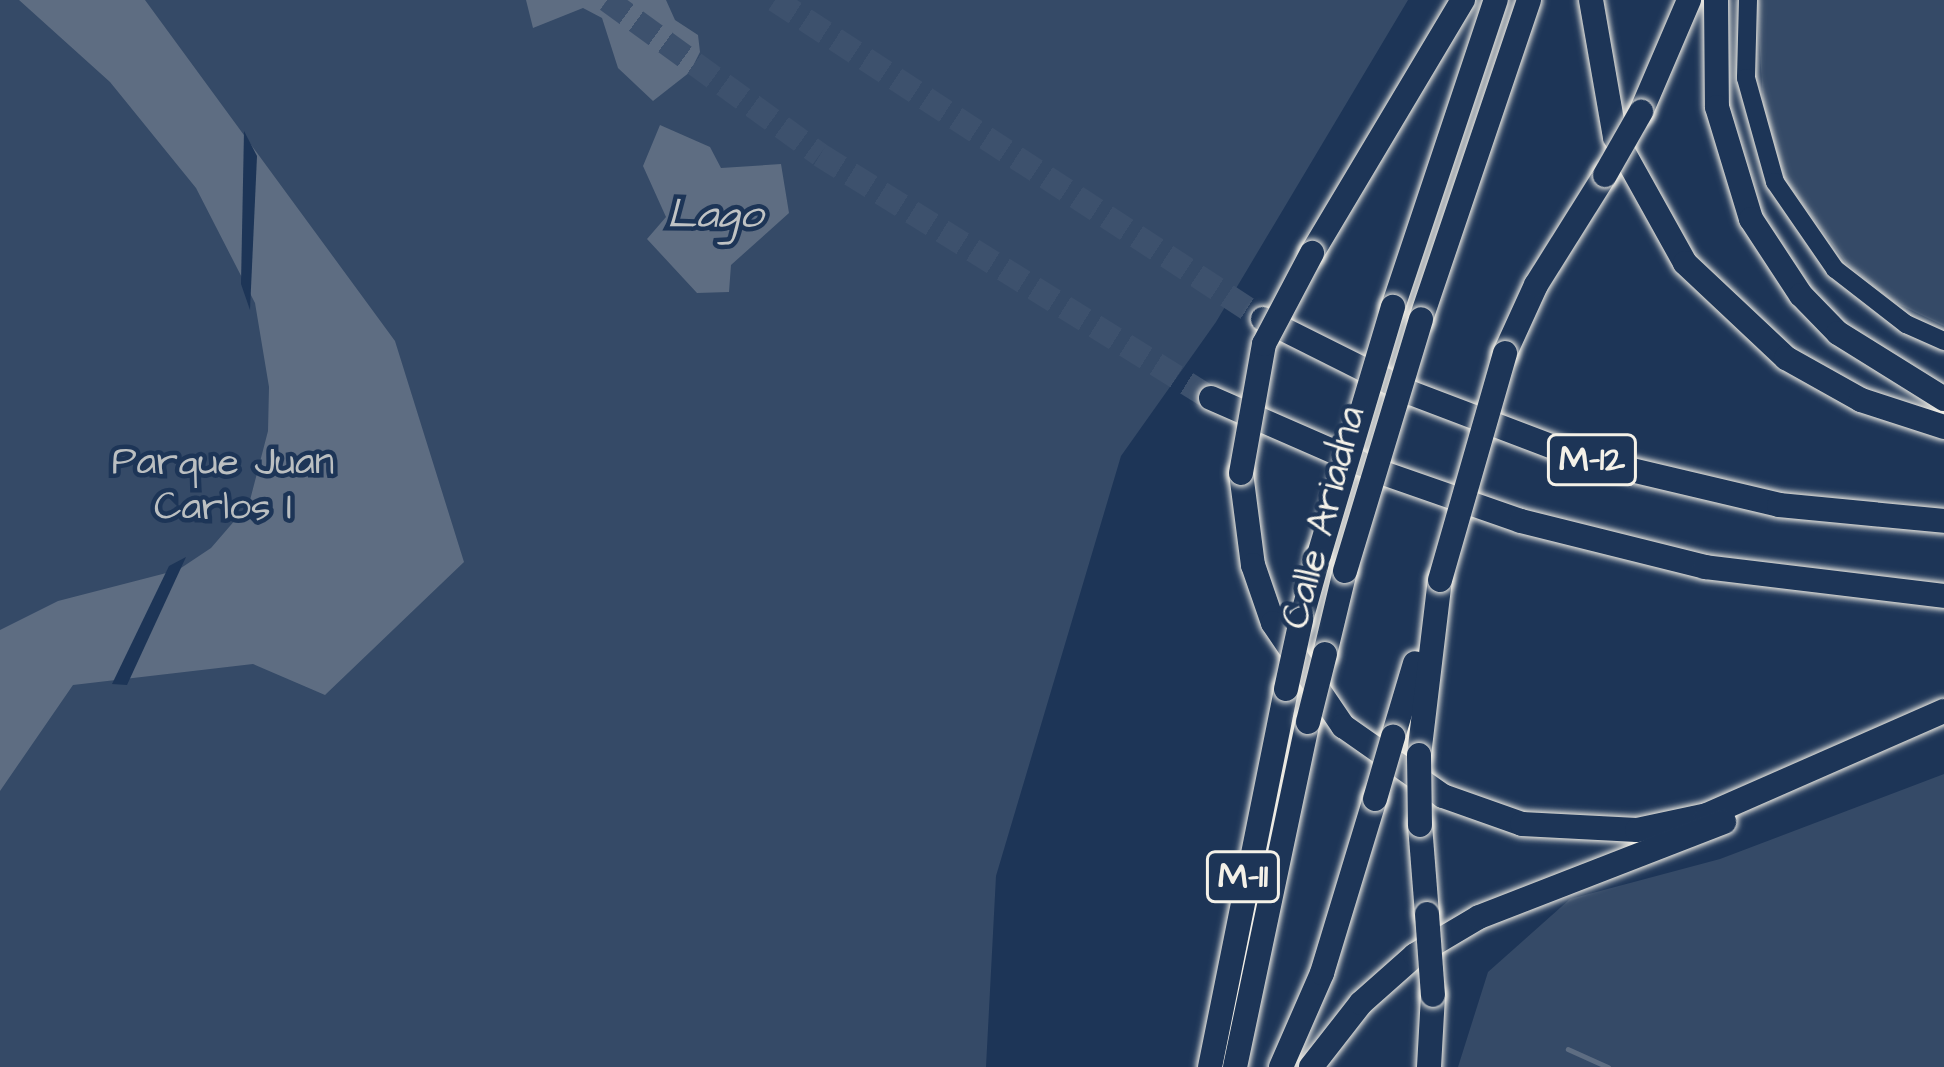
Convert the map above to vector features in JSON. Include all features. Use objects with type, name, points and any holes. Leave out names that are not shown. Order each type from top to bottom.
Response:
[{"type":"highway","points":[[1463,0],[1312,253],[1264,344],[1241,473],[1253,565],[1273,622],[1304,675],[1343,726],[1443,796],[1522,824],[1637,830],[1707,815],[1944,711]]},
{"type":"highway","name":"Calle Ariadna","points":[[1210,1067],[1301,620],[1393,307],[1496,0]]},
{"type":"highway","name":"Calle Ariadna","points":[[1235,1067],[1345,571],[1421,319],[1528,0]]},
{"type":"highway","points":[[1591,0],[1615,137],[1685,263],[1800,366],[1861,400],[1944,427]]},
{"type":"highway","points":[[1281,1067],[1322,973],[1505,353],[1536,285],[1641,112],[1689,0]]},
{"type":"highway","points":[[1716,0],[1717,107],[1751,219],[1779,266],[1838,333],[1944,399]]},
{"type":"highway","name":"M-12","points":[[1263,319],[1412,393],[1586,458],[1779,505],[1944,521]]},
{"type":"highway","name":"M-12","points":[[1211,398],[1383,473],[1521,520],[1705,567],[1944,596]]},
{"type":"highway","points":[[1429,1067],[1432,995],[1419,755],[1440,580]]},
{"type":"highway","points":[[1311,1067],[1361,1003],[1415,955],[1479,917],[1686,840],[1907,728]]},
{"type":"street","points":[[1748,0],[1746,78],[1775,182],[1835,269],[1906,324],[1944,341]]},
{"type":"green space","name":"Parque Juan Carlos I","points":[[0,0],[1408,0],[1216,322],[1121,456],[996,876],[986,1067],[0,1067]]},
{"type":"green space","points":[[1757,0],[1944,0],[1944,326],[1892,301],[1847,264],[1785,180],[1764,119]]},
{"type":"green space","points":[[1944,774],[1944,1067],[1458,1067],[1488,972],[1570,899],[1720,859]]},
{"type":"water","points":[[19,0],[145,0],[395,341],[464,562],[325,695],[253,664],[73,685],[0,791],[0,630],[58,601],[178,570],[211,548],[249,504],[268,431],[269,387],[255,303],[196,188],[110,82]]},
{"type":"water","name":"Lago","points":[[526,0],[666,0],[675,20],[698,35],[700,52],[690,72],[653,101],[618,68],[602,18],[583,8],[533,28]]},
{"type":"water","name":"Lago","points":[[660,125],[710,147],[721,168],[781,164],[789,213],[731,265],[729,292],[697,293],[647,239],[666,217],[643,166]]},
{"type":"pier","points":[[244,131],[257,156],[250,310],[241,284]]},
{"type":"pier","points":[[186,557],[127,685],[112,684],[169,566]]},
{"type":"waterway","points":[[1568,1049],[1608,1067]]},
{"type":"tunnel","points":[[607,0],[820,155],[1211,398]]},
{"type":"tunnel","points":[[775,0],[1263,319]]}]
